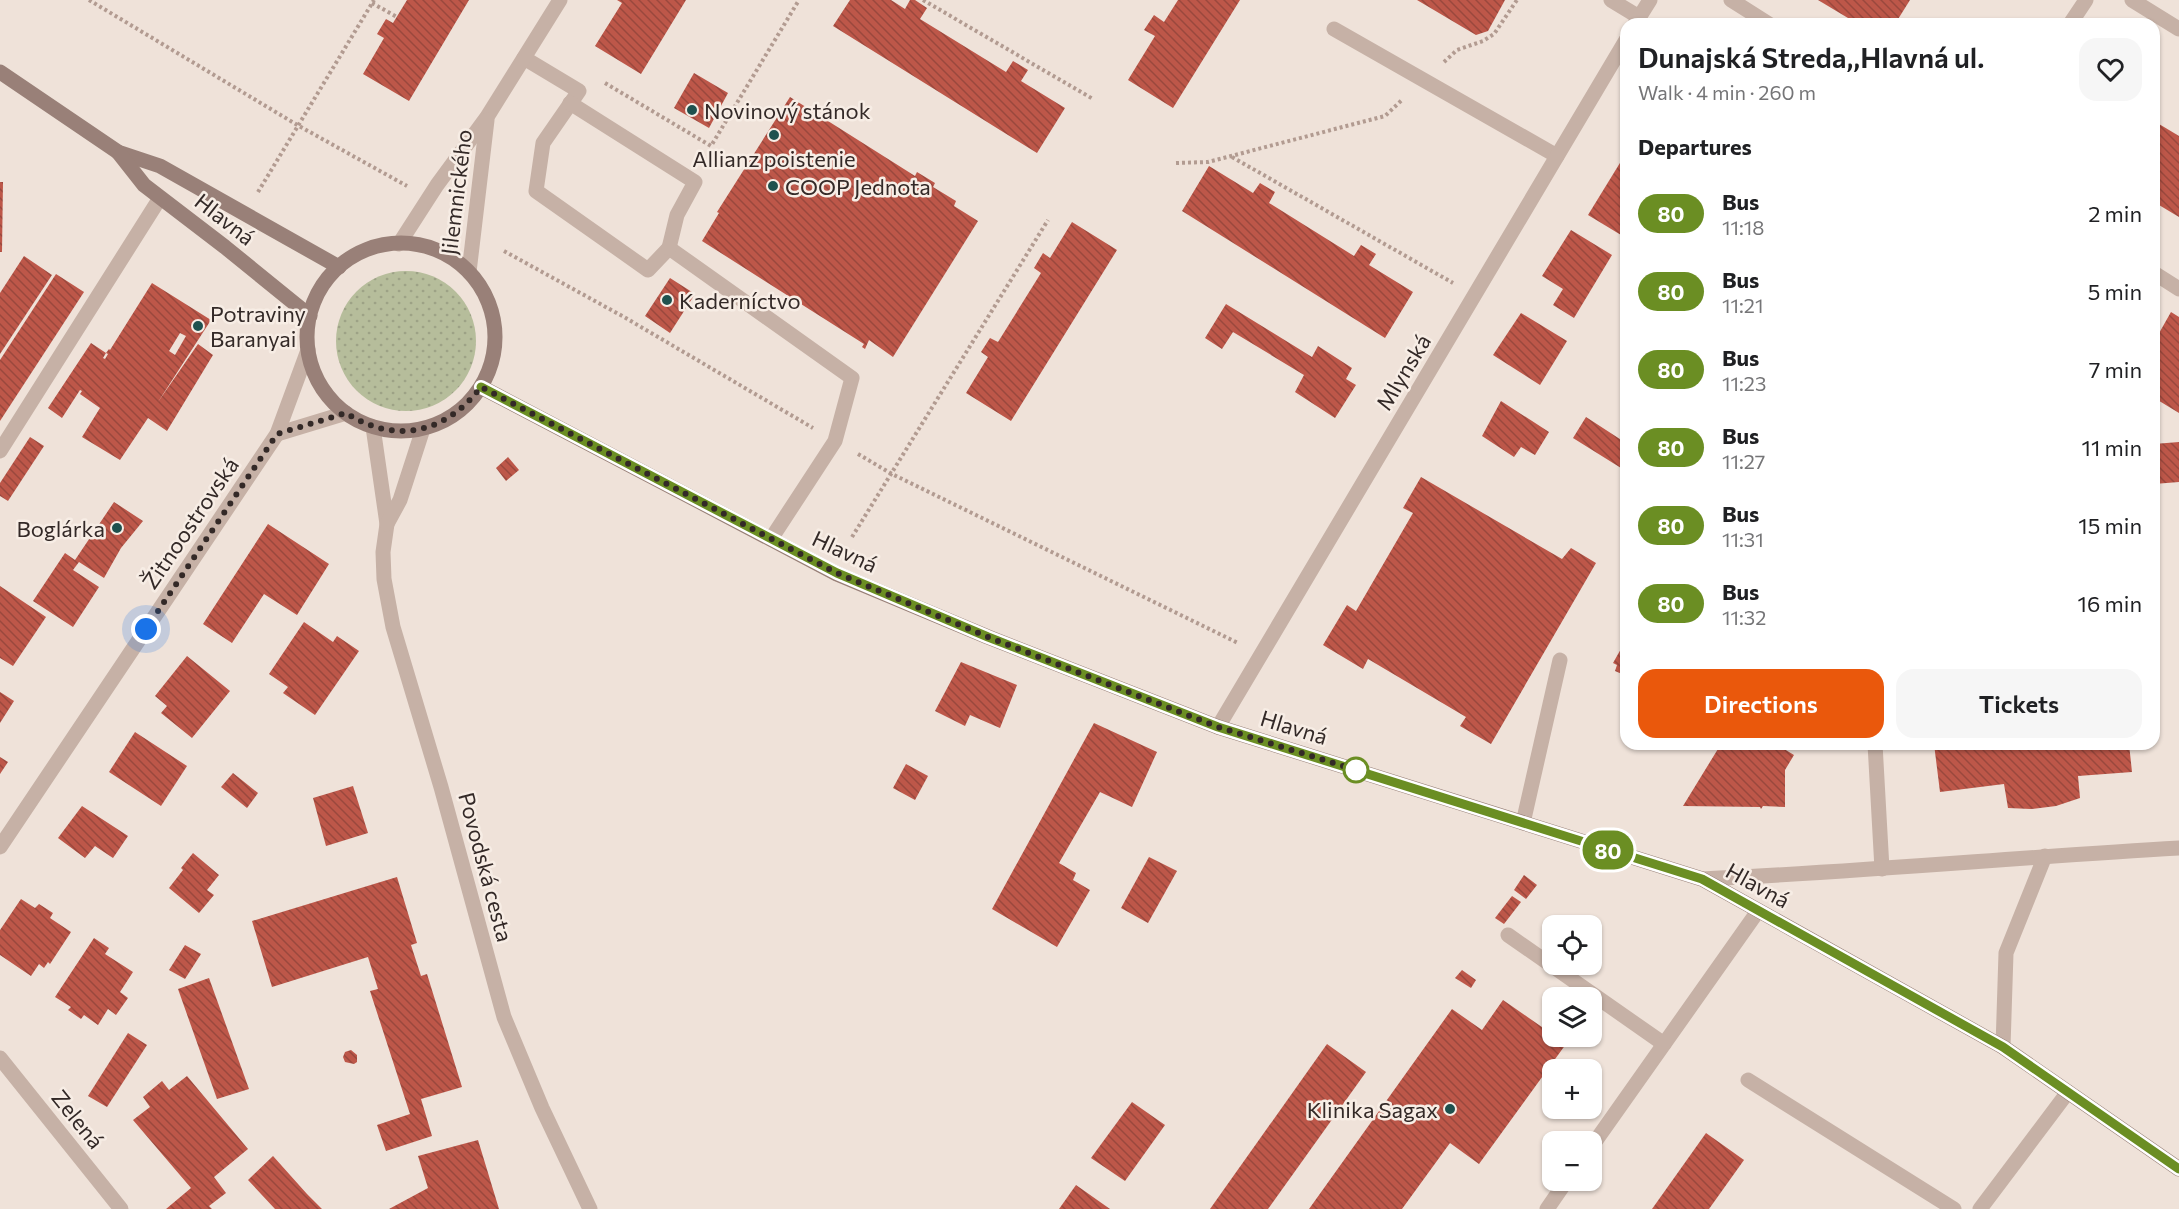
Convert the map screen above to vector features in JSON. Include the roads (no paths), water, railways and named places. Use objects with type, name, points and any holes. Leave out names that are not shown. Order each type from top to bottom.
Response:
[{"type":"main road","name":"Hlavná","points":[[0,72],[118,152],[160,166],[339,267]]},
{"type":"main road","name":"Hlavná","points":[[118,152],[144,185],[310,316]]},
{"type":"main road","points":[[399,244],[432,249],[452,259],[469,272],[487,298],[495,328],[493,359],[488,374],[470,402],[456,414],[440,423],[423,429],[398,431],[373,427],[346,413],[320,386],[308,350],[307,333],[318,294],[339,267],[361,253],[386,245],[399,244]]},
{"type":"main road","name":"Hlavná","points":[[481,387],[837,573],[966,628],[1218,727],[1702,879],[2003,1047],[2179,1169]]},
{"type":"street","name":"Jilemnického","points":[[399,244],[437,185],[487,117],[560,0]]},
{"type":"street","points":[[1611,0],[1633,18]]},
{"type":"street","points":[[1639,18],[1650,0]]},
{"type":"street","points":[[1731,0],[1759,18]]},
{"type":"street","points":[[2074,18],[2086,0]]},
{"type":"street","points":[[2132,0],[2179,29]]},
{"type":"street","points":[[1334,29],[1557,156]]},
{"type":"street","name":"Mlynská","points":[[1218,727],[1620,50]]},
{"type":"street","points":[[524,58],[579,91],[570,104],[543,143],[536,191],[648,270],[669,248],[677,215],[695,182],[570,104]]},
{"type":"street","name":"Jilemnického","points":[[469,272],[487,117]]},
{"type":"street","points":[[0,450],[160,198]]},
{"type":"street","points":[[669,248],[852,378],[835,441],[771,539]]},
{"type":"street","points":[[2160,277],[2179,289]]},
{"type":"street","name":"Žitnoostrovská","points":[[0,847],[277,434],[308,350]]},
{"type":"street","points":[[277,434],[346,413]]},
{"type":"street","name":"Povodská cesta","points":[[373,427],[387,524],[383,552],[384,579],[393,627],[441,788],[504,1017],[542,1108],[590,1209]]},
{"type":"street","name":"Povodská cesta","points":[[387,524],[400,500],[423,429]]},
{"type":"street","points":[[1523,823],[1560,660]]},
{"type":"street","points":[[1875,750],[1882,869]]},
{"type":"street","points":[[1702,879],[2179,848]]},
{"type":"street","points":[[2003,1047],[2006,953],[2045,856]]},
{"type":"street","points":[[1602,1132],[1758,911]]},
{"type":"street","points":[[1508,935],[1664,1044]]},
{"type":"street","name":"Zelená","points":[[0,1058],[121,1209]]},
{"type":"street","points":[[1748,1080],[1954,1209]]},
{"type":"street","points":[[1980,1209],[2068,1092]]},
{"type":"street","points":[[1547,1209],[1559,1191]]},
{"type":"place","name":"Novinový stánok","points":[[692,110]]},
{"type":"place","name":"Allianz poistenie","points":[[774,135]]},
{"type":"place","name":"COOP Jednota","points":[[773,186]]},
{"type":"place","name":"Kaderníctvo","points":[[667,300]]},
{"type":"place","name":"Potraviny Baranyai","points":[[198,326]]},
{"type":"place","name":"Boglárka","points":[[117,528]]},
{"type":"place","name":"Klinika Sagax","points":[[1450,1109]]}]
